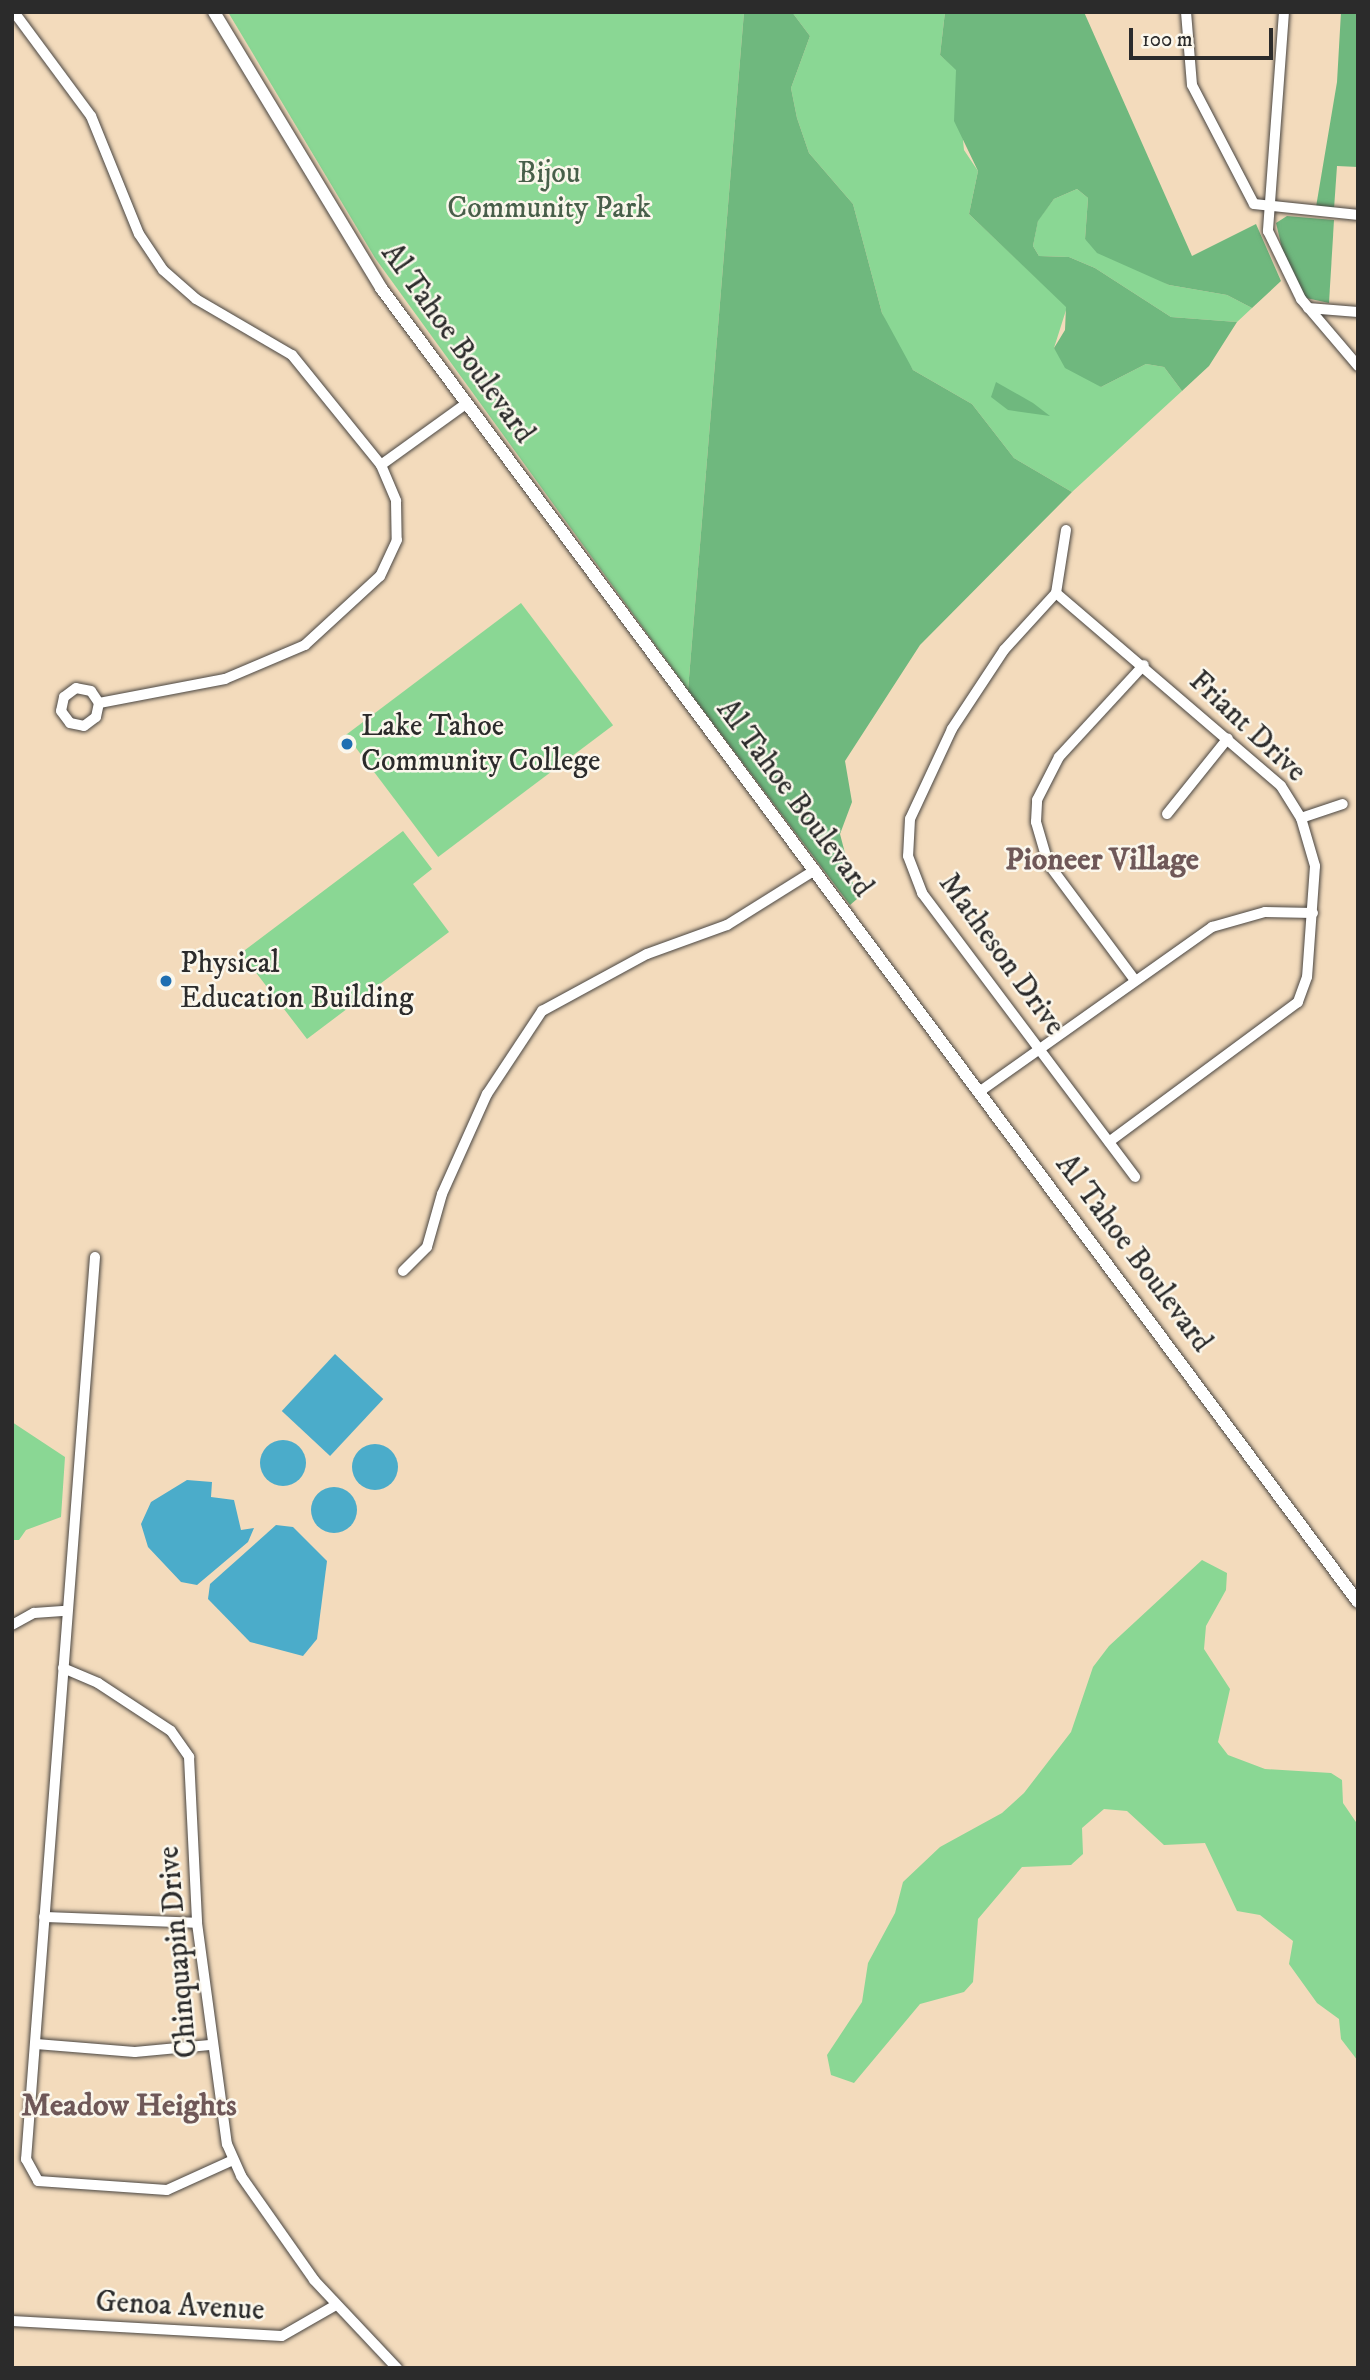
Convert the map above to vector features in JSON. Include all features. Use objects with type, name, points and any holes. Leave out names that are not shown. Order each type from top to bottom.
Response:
[{"type":"main road","name":"Al Tahoe Boulevard","points":[[214,12],[357,253],[1358,1602]]},
{"type":"street","points":[[14,12],[91,116],[139,234],[163,270],[196,299],[292,355],[381,465],[396,501],[397,540],[380,576],[333,625],[254,670],[99,703]]},
{"type":"street","points":[[1186,12],[1185,53],[1196,94],[1250,200],[1267,209],[1358,215]]},
{"type":"street","points":[[1284,12],[1267,209],[1272,244],[1308,308],[1358,366]]},
{"type":"street","points":[[1308,308],[1358,312]]},
{"type":"street","points":[[381,465],[467,403]]},
{"type":"street","points":[[1056,593],[1066,530]]},
{"type":"street","name":"Friant Drive","points":[[1056,593],[1144,665],[1281,786],[1301,818],[1315,866],[1312,913],[1298,1002],[1110,1142]]},
{"type":"street","name":"Matheson Drive","points":[[1056,593],[972,696],[928,774],[907,837],[922,893],[1135,1177]]},
{"type":"street","points":[[1134,979],[1048,863],[1037,811],[1059,757],[1144,665]]},
{"type":"street","points":[[1167,814],[1228,738]]},
{"type":"street","points":[[1301,818],[1343,804]]},
{"type":"street","points":[[403,1270],[428,1247],[442,1194],[487,1094],[542,1011],[647,954],[727,925],[816,870]]},
{"type":"street","points":[[979,1092],[1187,940],[1238,916],[1312,913]]},
{"type":"street","points":[[95,1257],[26,2159],[38,2180],[167,2190],[233,2160]]},
{"type":"street","points":[[12,1625],[34,1613],[66,1611]]},
{"type":"street","name":"Chinquapin Drive","points":[[63,1668],[98,1683],[183,1744],[194,1778],[197,1923],[210,2045],[233,2160],[336,2305],[397,2368]]},
{"type":"street","points":[[44,1917],[197,1923]]},
{"type":"street","points":[[36,2044],[135,2052],[210,2045]]},
{"type":"street","name":"Genoa Avenue","points":[[12,2322],[282,2336],[336,2305]]},
{"type":"green space","name":"Bijou Community Park","points":[[228,12],[744,12],[688,690],[375,258]]},
{"type":"green space","points":[[744,12],[792,12],[810,36],[791,88],[797,118],[809,153],[853,204],[882,313],[913,370],[972,404],[1014,458],[1072,492],[920,645],[845,761],[852,802],[840,834],[857,899],[850,905],[688,690]]},
{"type":"green space","points":[[792,12],[945,12],[940,55],[956,69],[964,150],[978,171],[969,214],[1067,307],[1054,348],[1101,387],[1146,364],[1164,367],[1182,391],[1072,492],[1014,458],[972,404],[913,370],[898,348],[882,313],[853,204],[809,153],[797,118],[791,88],[810,36]]},
{"type":"green space","points":[[945,12],[1084,12],[1192,256],[1256,224],[1281,281],[1252,308],[1227,295],[1169,285],[1097,253],[1085,239],[1088,198],[1077,189],[1054,199],[1038,221],[1033,246],[1039,256],[1069,257],[1095,268],[1171,317],[1237,322],[1209,366],[1182,391],[1164,367],[1146,364],[1101,387],[1065,368],[1054,348],[1065,330],[1066,307],[969,214],[978,171],[954,121],[956,70],[940,55]]},
{"type":"green space","points":[[1341,12],[1358,12],[1358,167],[1337,166],[1334,209],[1316,207],[1337,82]]},
{"type":"green space","points":[[1077,189],[1088,198],[1085,239],[1169,285],[1227,295],[1252,308],[1237,322],[1171,317],[1095,268],[1069,257],[1039,256],[1033,246],[1038,220],[1054,199]]},
{"type":"green space","points":[[1287,216],[1334,220],[1329,303],[1306,298],[1285,261],[1276,223]]},
{"type":"green space","points":[[996,382],[1050,416],[1008,410],[991,397]]},
{"type":"green space","points":[[521,603],[613,725],[438,857],[346,735]]},
{"type":"green space","points":[[403,831],[432,869],[413,884],[449,932],[307,1039],[241,953]]},
{"type":"green space","points":[[12,1422],[65,1457],[61,1517],[26,1530],[19,1540],[12,1540]]},
{"type":"green space","points":[[1202,1560],[1227,1573],[1226,1590],[1206,1626],[1204,1649],[1230,1689],[1218,1742],[1228,1755],[1265,1769],[1331,1773],[1342,1780],[1343,1803],[1358,1825],[1358,2061],[1341,2039],[1339,2019],[1317,2003],[1289,1964],[1293,1941],[1260,1915],[1237,1911],[1205,1843],[1164,1845],[1127,1811],[1104,1809],[1082,1828],[1083,1854],[1071,1865],[1022,1867],[978,1919],[973,1982],[964,1992],[920,2004],[854,2083],[831,2075],[827,2055],[862,2002],[868,1963],[895,1913],[903,1882],[940,1847],[1002,1813],[1024,1793],[1071,1732],[1093,1667],[1109,1646]]},
{"type":"water","points":[[335,1354],[383,1399],[330,1456],[282,1411]]},
{"type":"water","points":[[283,1440],[299,1447],[306,1463],[299,1479],[283,1486],[267,1479],[260,1463],[267,1447]]},
{"type":"water","points":[[375,1444],[391,1451],[398,1467],[391,1483],[375,1490],[359,1483],[352,1467],[359,1451]]},
{"type":"water","points":[[187,1480],[212,1482],[211,1497],[234,1500],[241,1530],[254,1528],[248,1542],[197,1585],[181,1582],[148,1547],[141,1524],[151,1502]]},
{"type":"water","points":[[334,1487],[350,1494],[357,1510],[350,1526],[334,1533],[318,1526],[311,1510],[318,1494]]},
{"type":"water","points":[[276,1525],[293,1527],[327,1561],[317,1639],[303,1656],[250,1642],[208,1599],[210,1584]]},
{"type":"place","name":"Lake Tahoe Community College","points":[[347,744]]},
{"type":"place","name":"Physical Education Building","points":[[166,981]]},
{"type":"district","name":"Pioneer Village","points":[[1102,860]]},
{"type":"district","name":"Meadow Heights","points":[[129,2106]]}]
